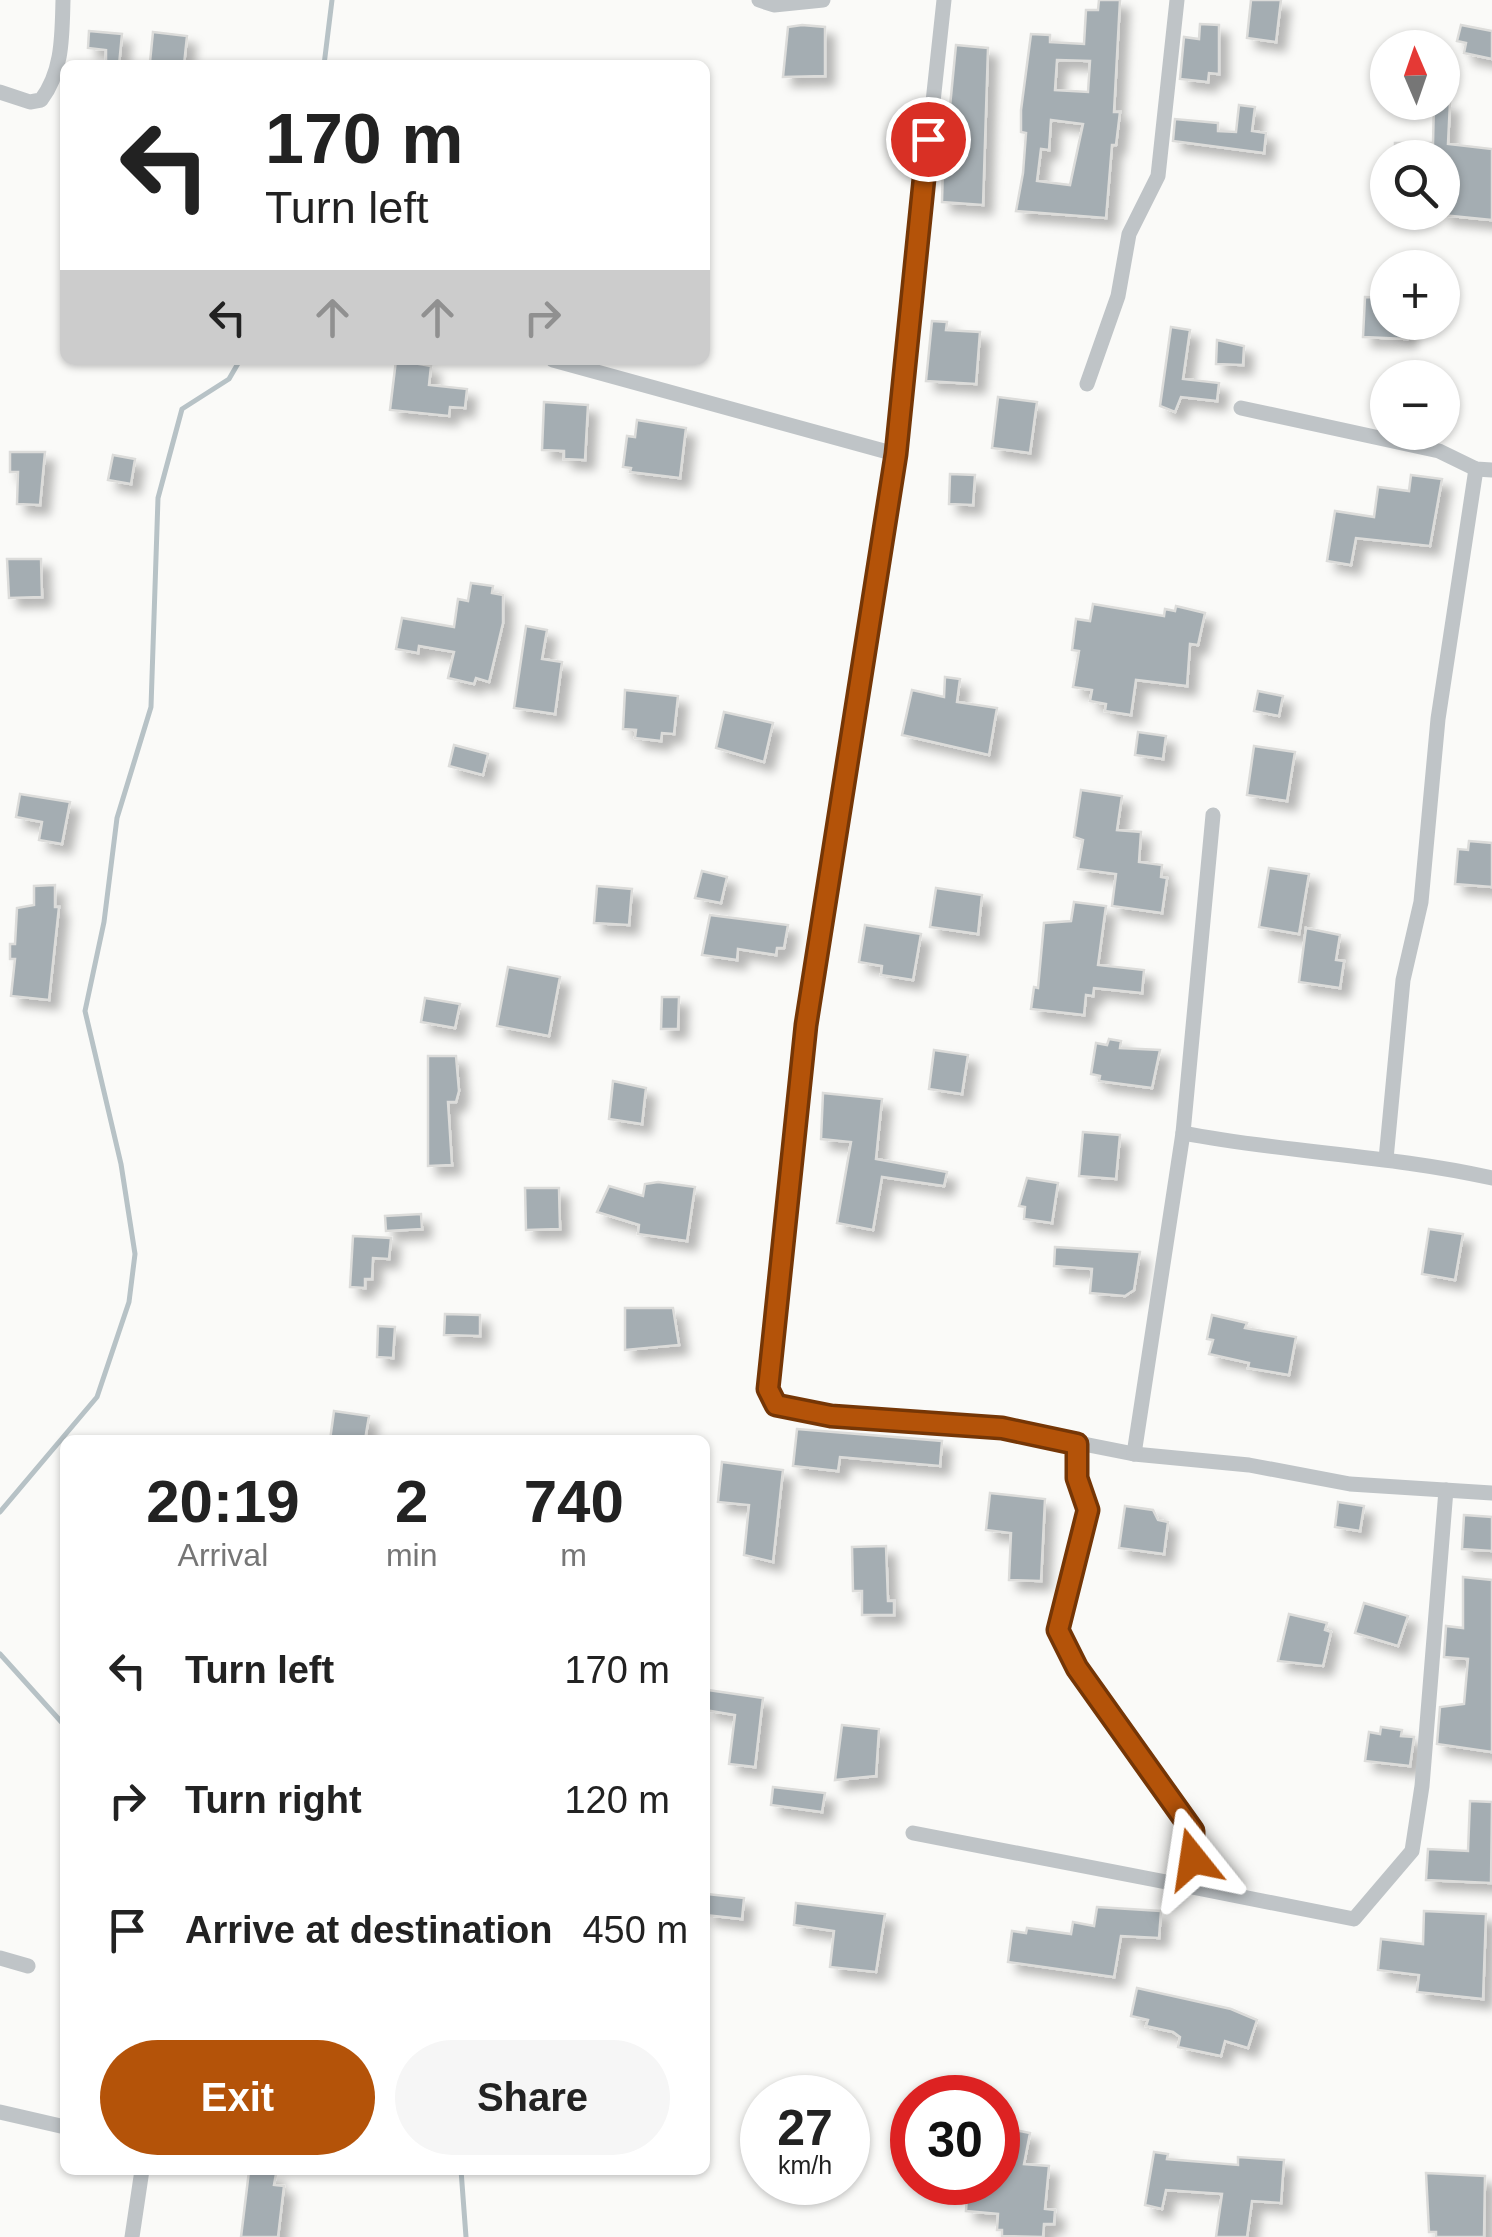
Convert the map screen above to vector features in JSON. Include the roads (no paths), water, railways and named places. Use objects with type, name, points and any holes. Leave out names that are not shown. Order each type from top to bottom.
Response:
[{"type":"street","points":[[0,92],[30,102],[41,100],[52,87],[61,52],[63,0]]},
{"type":"street","points":[[760,0],[774,6],[823,0]]},
{"type":"street","points":[[944,0],[896,454],[806,1025],[768,1389],[776,1405],[831,1416],[1002,1428],[1134,1454],[1195,1457],[1350,1484],[1492,1493]]},
{"type":"street","points":[[1087,384],[1118,296],[1129,234],[1158,176],[1176,0]]},
{"type":"street","points":[[571,365],[896,454]]},
{"type":"street","points":[[1241,408],[1439,451],[1484,470],[1438,720],[1422,902],[1404,980],[1386,1159]]},
{"type":"street","points":[[1134,1454],[1183,1133],[1213,815]]},
{"type":"street","points":[[1183,1133],[1252,1146],[1386,1159],[1492,1178]]},
{"type":"street","points":[[1077,1444],[1077,1478],[1088,1510],[1058,1630],[1077,1668],[1193,1831],[1192,1887]]},
{"type":"street","points":[[913,1833],[1354,1919],[1412,1851],[1422,1786],[1446,1490]]},
{"type":"street","points":[[0,1958],[28,1966]]},
{"type":"street","points":[[0,2112],[60,2126]]},
{"type":"street","points":[[132,2237],[141,2175]]},
{"type":"waterway","points":[[325,60],[332,0]]},
{"type":"waterway","points":[[65,1435],[97,1397],[129,1302],[135,1254],[121,1164],[85,1011],[104,922],[117,818],[151,707],[158,498],[182,409],[229,379],[237,365]]},
{"type":"waterway","points":[[0,1512],[60,1441]]},
{"type":"waterway","points":[[0,1654],[60,1720]]},
{"type":"waterway","points":[[461,2175],[466,2237]]}]
